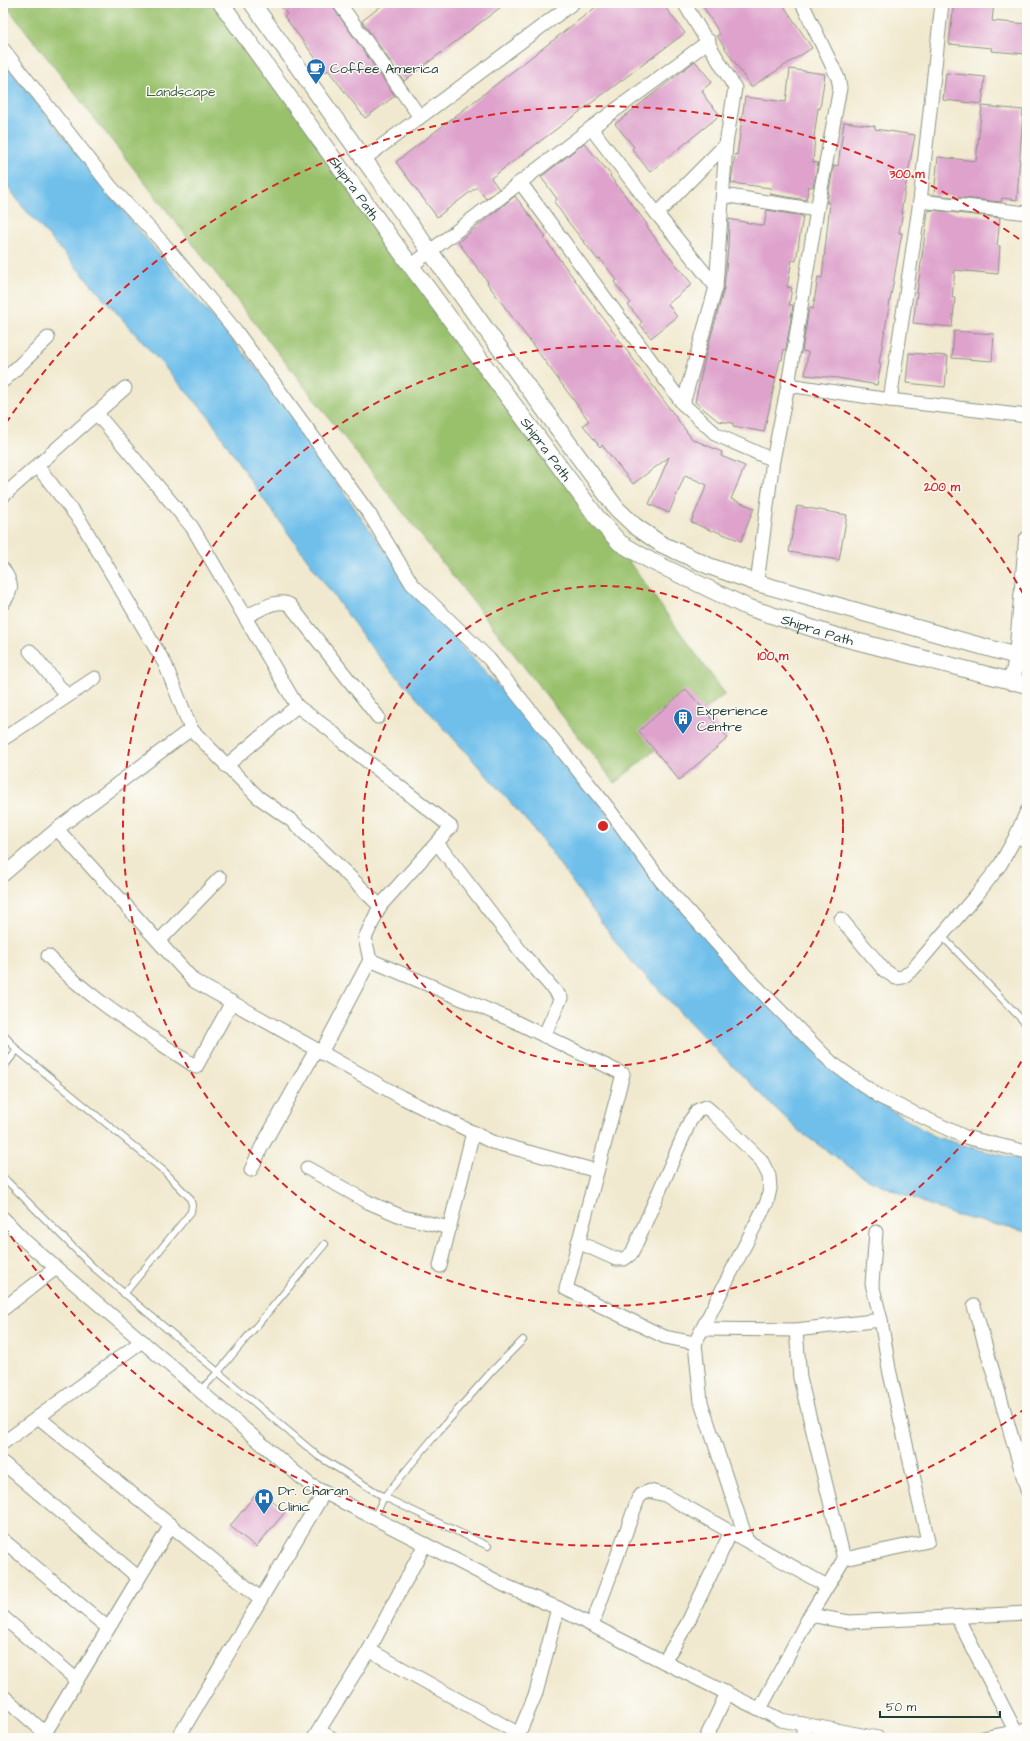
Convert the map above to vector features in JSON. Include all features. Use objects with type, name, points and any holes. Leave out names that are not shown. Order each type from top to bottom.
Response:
[{"type":"street","name":"Shipra Path","points":[[221,3],[411,266],[599,520],[620,543],[651,561],[747,606],[836,636],[1019,684]]},
{"type":"street","name":"Shipra Path","points":[[252,3],[430,250],[509,363],[617,508],[635,526],[661,544],[709,566],[757,583],[1022,658]]},
{"type":"street","points":[[683,404],[716,287],[726,144],[736,88],[709,41],[684,3]]},
{"type":"street","points":[[757,583],[773,460],[788,385],[817,210],[840,88],[838,78],[802,3]]},
{"type":"street","points":[[890,400],[920,201],[942,3]]},
{"type":"street","points":[[364,159],[569,4]]},
{"type":"street","points":[[346,6],[420,117]]},
{"type":"street","points":[[411,266],[591,128],[709,41]]},
{"type":"street","points":[[3,50],[111,187],[163,243],[236,331],[370,515],[412,584],[489,659],[608,808],[661,881],[745,976],[832,1063],[880,1097],[965,1137],[1027,1152]]},
{"type":"street","points":[[591,128],[657,214],[716,287]]},
{"type":"street","points":[[657,214],[726,144]]},
{"type":"street","points":[[520,182],[683,404],[717,435],[773,460]]},
{"type":"street","points":[[723,195],[817,210]]},
{"type":"street","points":[[920,201],[1027,213]]},
{"type":"street","points":[[3,381],[48,338]]},
{"type":"street","points":[[788,385],[890,400],[1027,416]]},
{"type":"street","points":[[3,496],[125,388]]},
{"type":"street","points":[[97,414],[192,527],[297,706],[330,730],[344,744],[451,827],[380,906],[365,938],[370,960],[319,1052],[261,1148],[251,1170]]},
{"type":"street","points":[[38,466],[81,522],[164,664],[191,729],[258,797],[292,821],[380,906]]},
{"type":"street","points":[[1019,684],[1022,658],[1027,540]]},
{"type":"street","points":[[3,568],[9,578],[11,587],[9,596],[3,603]]},
{"type":"street","points":[[245,617],[275,603],[286,602],[290,605],[378,717]]},
{"type":"street","points":[[30,651],[67,696]]},
{"type":"street","points":[[3,738],[95,678]]},
{"type":"street","points":[[226,766],[297,706]]},
{"type":"street","points":[[3,876],[57,829],[191,729]]},
{"type":"street","points":[[841,919],[884,970],[896,978],[903,977],[942,936],[1000,865],[1015,838],[1027,811]]},
{"type":"street","points":[[57,829],[194,981],[401,1097],[492,1142],[597,1171]]},
{"type":"street","points":[[437,843],[522,953],[561,998],[544,1036]]},
{"type":"street","points":[[159,941],[220,878]]},
{"type":"street","points":[[48,956],[64,973],[108,1007],[196,1067],[232,1002]]},
{"type":"street","points":[[370,960],[514,1021],[623,1074],[566,1288],[665,1337],[695,1343]]},
{"type":"street","points":[[578,1242],[616,1259],[624,1259],[632,1253],[690,1121],[698,1110],[706,1107],[761,1160],[768,1176],[770,1188],[768,1202],[695,1343],[701,1402],[747,1541]]},
{"type":"street","points":[[440,1266],[473,1132]]},
{"type":"street","points":[[307,1168],[368,1202],[403,1216],[450,1228]]},
{"type":"street","points":[[3,1218],[26,1242],[310,1485],[508,1587],[558,1608],[781,1720],[878,1738]]},
{"type":"street","points":[[760,1709],[810,1615],[844,1559],[928,1541],[889,1369],[881,1320],[872,1284],[876,1232]]},
{"type":"street","points":[[3,1309],[56,1268]]},
{"type":"street","points":[[974,1306],[1027,1490]]},
{"type":"street","points":[[702,1329],[796,1330],[881,1320]]},
{"type":"street","points":[[796,1330],[800,1378],[844,1559]]},
{"type":"street","points":[[3,1443],[142,1341]]},
{"type":"street","points":[[38,1417],[260,1599]]},
{"type":"street","points":[[3,1462],[139,1578]]},
{"type":"street","points":[[592,1625],[638,1499],[642,1494],[650,1491],[665,1495],[827,1586]]},
{"type":"street","points":[[178,1738],[324,1492]]},
{"type":"street","points":[[3,1696],[43,1735],[171,1525]]},
{"type":"street","points":[[664,1662],[687,1624],[731,1532]]},
{"type":"street","points":[[3,1540],[108,1628]]},
{"type":"street","points":[[332,1738],[317,1734],[369,1650],[425,1544]]},
{"type":"street","points":[[369,1650],[518,1736],[536,1693],[558,1608]]},
{"type":"street","points":[[810,1615],[849,1622],[1027,1613]]},
{"type":"street","points":[[3,1617],[77,1680]]},
{"type":"street","points":[[957,1617],[1021,1731],[983,1738]]},
{"type":"street","points":[[706,1738],[726,1693]]},
{"type":"street","points":[[802,1738],[803,1724]]},
{"type":"lane","points":[[1015,838],[1027,846]]},
{"type":"lane","points":[[942,936],[1027,1025]]},
{"type":"lane","points":[[3,1034],[17,1050],[164,1171],[190,1198],[192,1205],[191,1212],[124,1294]]},
{"type":"lane","points":[[3,1068],[17,1050]]},
{"type":"lane","points":[[3,1177],[61,1236],[124,1294],[318,1456],[384,1497],[488,1546]]},
{"type":"lane","points":[[200,1391],[218,1372],[325,1244]]},
{"type":"lane","points":[[374,1518],[384,1497],[438,1432],[492,1371],[523,1340]]},
{"type":"green space","name":"Landscape","points":[[4,3],[223,3],[725,694],[615,783]]},
{"type":"water","points":[[3,61],[168,266],[271,385],[362,519],[436,619],[565,759],[683,909],[853,1086],[933,1136],[984,1151],[1027,1161],[1027,1232],[954,1215],[865,1178],[799,1131],[716,1050],[623,952],[537,833],[374,651],[254,486],[209,417],[22,206],[3,179]]},
{"type":"building","points":[[278,3],[330,3],[395,96],[365,118],[328,70],[326,72],[284,16],[287,14]]},
{"type":"building","points":[[385,3],[506,3],[404,81],[362,21]]},
{"type":"building","points":[[601,3],[662,3],[685,33],[491,178],[499,189],[486,199],[477,187],[437,217],[396,162]]},
{"type":"building","points":[[701,3],[782,3],[812,48],[751,87],[717,36],[720,34]]},
{"type":"building","points":[[954,3],[994,3],[992,21],[1027,24],[1027,54],[991,51],[992,48],[949,44]]},
{"type":"building","points":[[695,61],[712,82],[702,90],[707,100],[720,115],[650,172],[632,149],[634,147],[615,124]]},
{"type":"building","points":[[790,69],[825,74],[814,137],[813,162],[818,163],[813,187],[809,186],[806,200],[770,194],[771,188],[731,183],[735,154],[737,155],[745,97],[786,102]]},
{"type":"building","points":[[946,73],[985,77],[982,104],[943,100]]},
{"type":"building","points":[[982,106],[1023,110],[1017,200],[1002,198],[1001,202],[934,195],[938,157],[976,161]]},
{"type":"building","points":[[844,122],[875,126],[875,129],[915,135],[901,212],[903,212],[899,233],[902,233],[879,363],[881,364],[877,385],[838,378],[805,375],[808,352],[802,351],[809,308],[813,309],[818,277],[822,278],[830,203],[827,203],[834,165],[838,166]]},
{"type":"building","points":[[584,143],[611,175],[610,176],[647,224],[646,225],[660,245],[692,284],[668,304],[677,317],[651,338],[640,324],[642,322],[628,305],[631,303],[614,282],[617,280],[600,259],[598,260],[569,223],[554,202],[557,199],[541,177]]},
{"type":"building","points":[[515,196],[546,237],[544,238],[692,439],[722,452],[721,456],[745,466],[731,499],[754,508],[741,541],[691,522],[707,485],[685,475],[669,513],[649,504],[669,457],[633,484],[602,445],[600,447],[583,425],[589,421],[458,242]]},
{"type":"building","points":[[767,210],[803,216],[796,261],[792,260],[787,287],[792,288],[789,305],[793,305],[786,349],[784,349],[782,360],[780,360],[764,432],[733,426],[733,423],[718,421],[695,402],[706,354],[724,289],[729,219],[764,226]]},
{"type":"building","points":[[932,210],[1000,218],[997,246],[1000,246],[998,274],[955,270],[952,298],[955,298],[952,327],[913,323],[928,211]]},
{"type":"building","points":[[954,331],[994,334],[992,361],[952,358]]},
{"type":"building","points":[[909,353],[948,356],[945,387],[906,383]]},
{"type":"building","points":[[797,506],[847,515],[839,560],[789,552]]},
{"type":"building","name":"Experience Centre","points":[[686,689],[728,738],[679,780],[639,731]]},
{"type":"building","points":[[259,1490],[285,1512],[256,1547],[230,1526]]},
{"type":"place","name":"Coffee America","points":[[316,85]]},
{"type":"place","name":"Experience Centre","points":[[683,735]]},
{"type":"place","name":"Dr. Charan Clinic","points":[[264,1515]]}]
